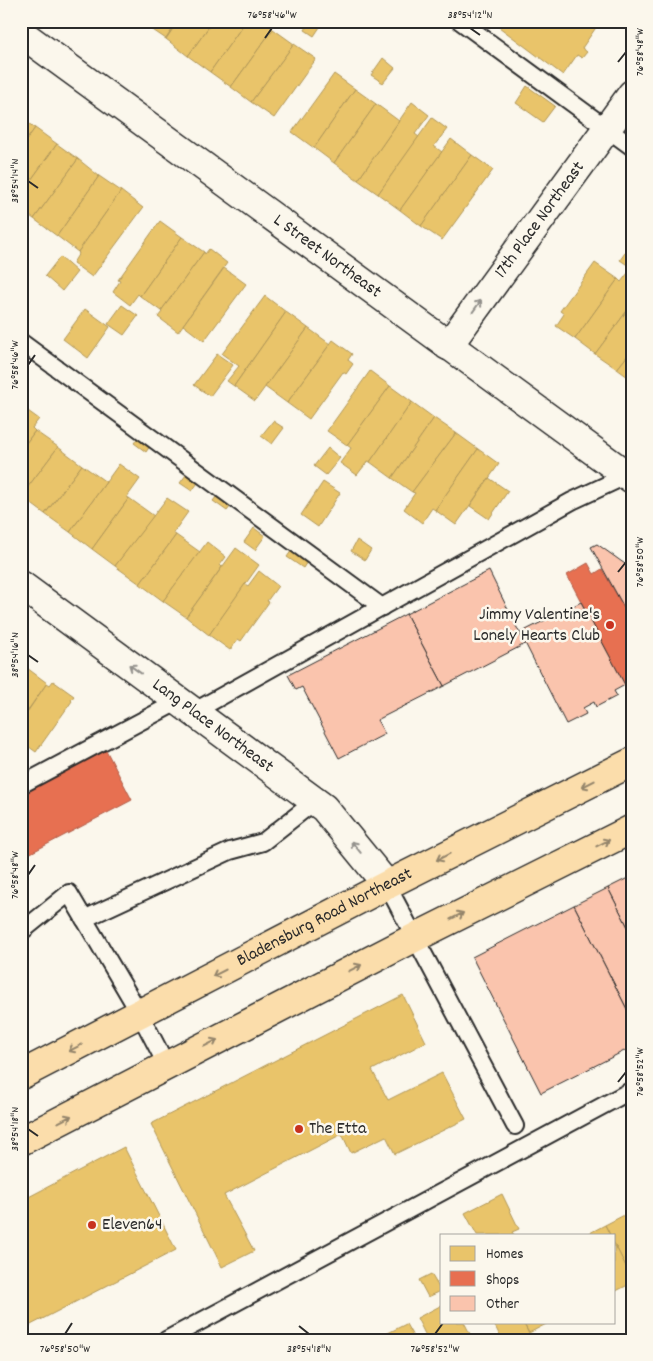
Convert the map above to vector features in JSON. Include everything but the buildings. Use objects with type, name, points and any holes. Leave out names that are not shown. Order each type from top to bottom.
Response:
[{"type":"main road","name":"Bladensburg Road Northeast","points":[[21,1076],[386,885],[632,762]]},
{"type":"main road","points":[[21,1142],[414,938],[632,828]]},
{"type":"street","name":"L Street Northeast","points":[[21,33],[448,346],[630,476]]},
{"type":"street","name":"17th Place Northeast","points":[[448,346],[632,94]]},
{"type":"street","name":"Lang Place Northeast","points":[[21,585],[324,808],[386,885]]},
{"type":"lane","points":[[460,21],[632,146]]},
{"type":"lane","points":[[21,342],[382,607]]},
{"type":"lane","points":[[21,785],[186,706],[382,607],[572,501],[630,476]]},
{"type":"lane","points":[[84,919],[230,851],[263,842],[315,801]]},
{"type":"lane","points":[[386,885],[515,1126]]},
{"type":"lane","points":[[21,932],[69,893],[140,1014],[167,1066]]},
{"type":"lane","points":[[166,1340],[632,1090]]},
{"type":"place","name":"Jimmy Valentine's Lonely Hearts Club","points":[[610,625]]},
{"type":"place","name":"The Etta","points":[[299,1129]]},
{"type":"place","name":"Eleven64","points":[[92,1225]]}]
